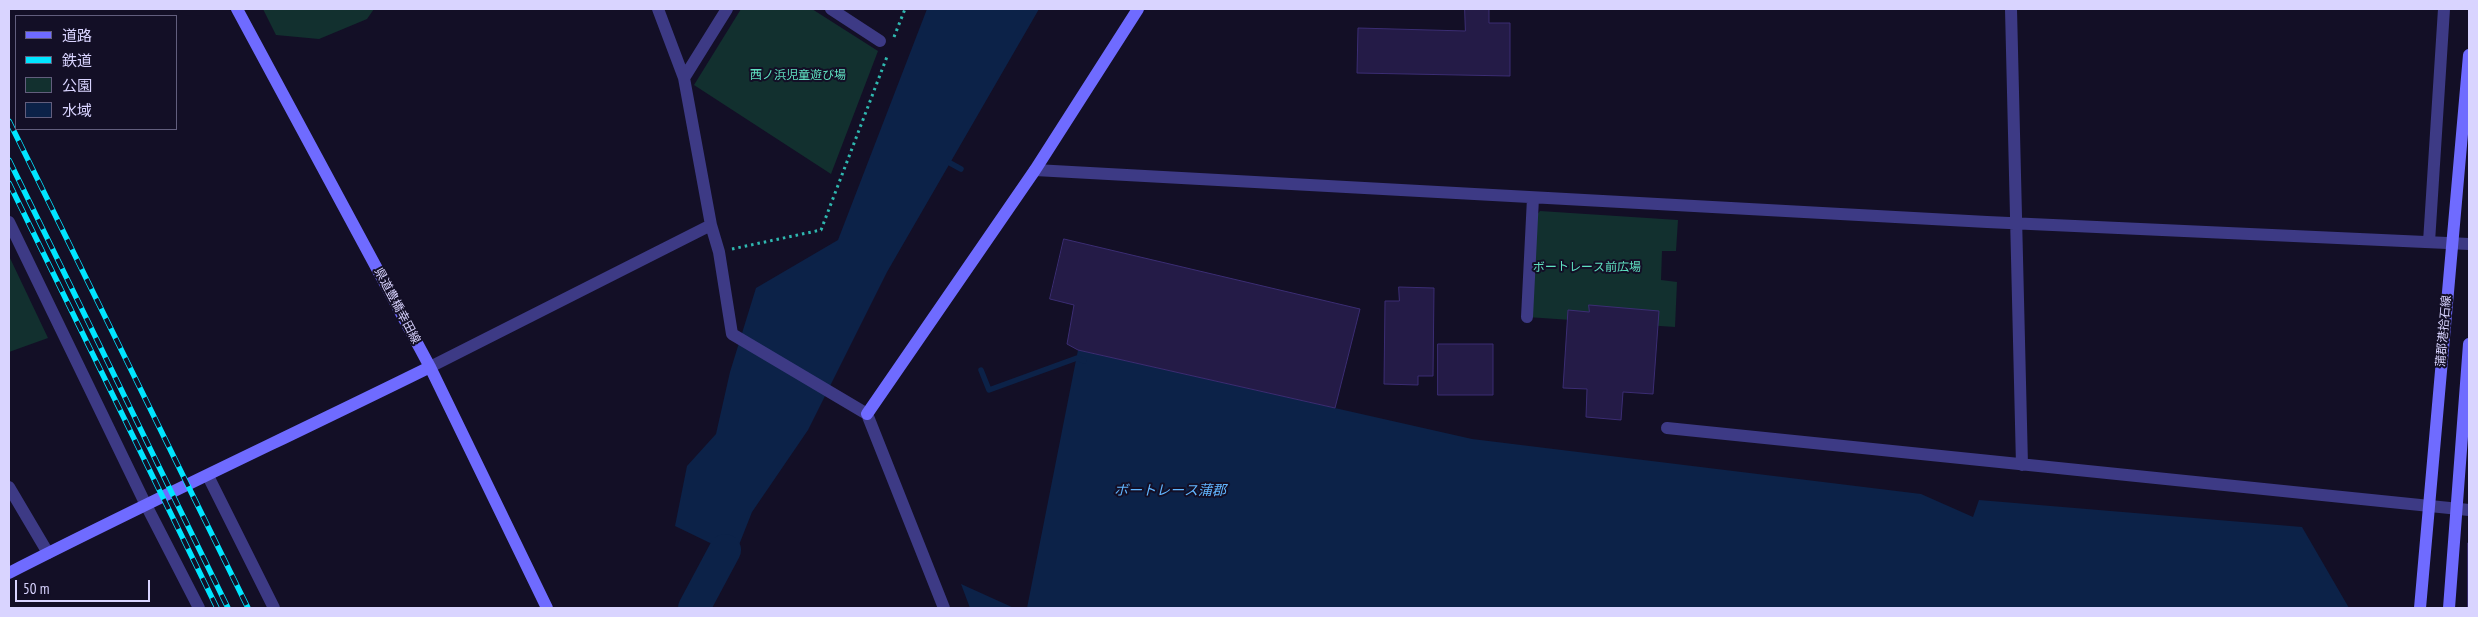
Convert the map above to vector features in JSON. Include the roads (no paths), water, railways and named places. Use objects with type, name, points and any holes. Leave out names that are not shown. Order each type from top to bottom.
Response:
[{"type":"main road","name":"県道豊橋幸田線","points":[[237,9],[430,367],[547,608]]},
{"type":"main road","points":[[867,414],[1035,170],[1138,9]]},
{"type":"main road","name":"蒲郡港拾石線","points":[[2420,608],[2469,55]]},
{"type":"main road","points":[[2449,608],[2463,510],[2469,344]]},
{"type":"main road","points":[[9,573],[145,504],[208,476],[430,367]]},
{"type":"street","points":[[658,9],[684,78],[711,224],[719,252],[732,334],[867,414],[944,608]]},
{"type":"street","points":[[684,78],[727,9]]},
{"type":"street","points":[[831,9],[880,42]]},
{"type":"street","points":[[2011,9],[2022,465]]},
{"type":"street","points":[[2429,242],[2444,9]]},
{"type":"street","points":[[1035,170],[2015,223],[2469,244]]},
{"type":"street","points":[[1527,317],[1533,198]]},
{"type":"street","points":[[9,222],[13,243],[199,608]]},
{"type":"street","points":[[430,367],[711,224]]},
{"type":"street","points":[[1667,428],[2463,510]]},
{"type":"street","points":[[208,476],[274,608]]},
{"type":"street","points":[[9,487],[17,505],[48,553]]},
{"type":"water","points":[[927,9],[1039,9],[887,272],[808,430],[752,512],[735,555],[675,526],[687,466],[716,434],[730,372],[756,288],[838,240]]},
{"type":"water","name":"ボートレース蒲郡","points":[[1078,350],[1472,439],[1921,494],[1973,517],[1979,500],[2302,527],[2349,608],[1027,608]]},
{"type":"water","points":[[961,584],[1014,608],[970,608]]},
{"type":"waterway","points":[[950,163],[961,169]]},
{"type":"waterway","points":[[981,370],[989,390],[1077,358],[1084,361]]},
{"type":"waterway","points":[[694,608],[725,550]]},
{"type":"railway","points":[[9,121],[248,608]]},
{"type":"railway","points":[[9,160],[228,608]]},
{"type":"railway","points":[[9,183],[217,608]]},
{"type":"park label","name":"西ノ浜児童遊び場","points":[[798,76]]},
{"type":"park label","name":"ボートレース前広場","points":[[1587,268]]}]
